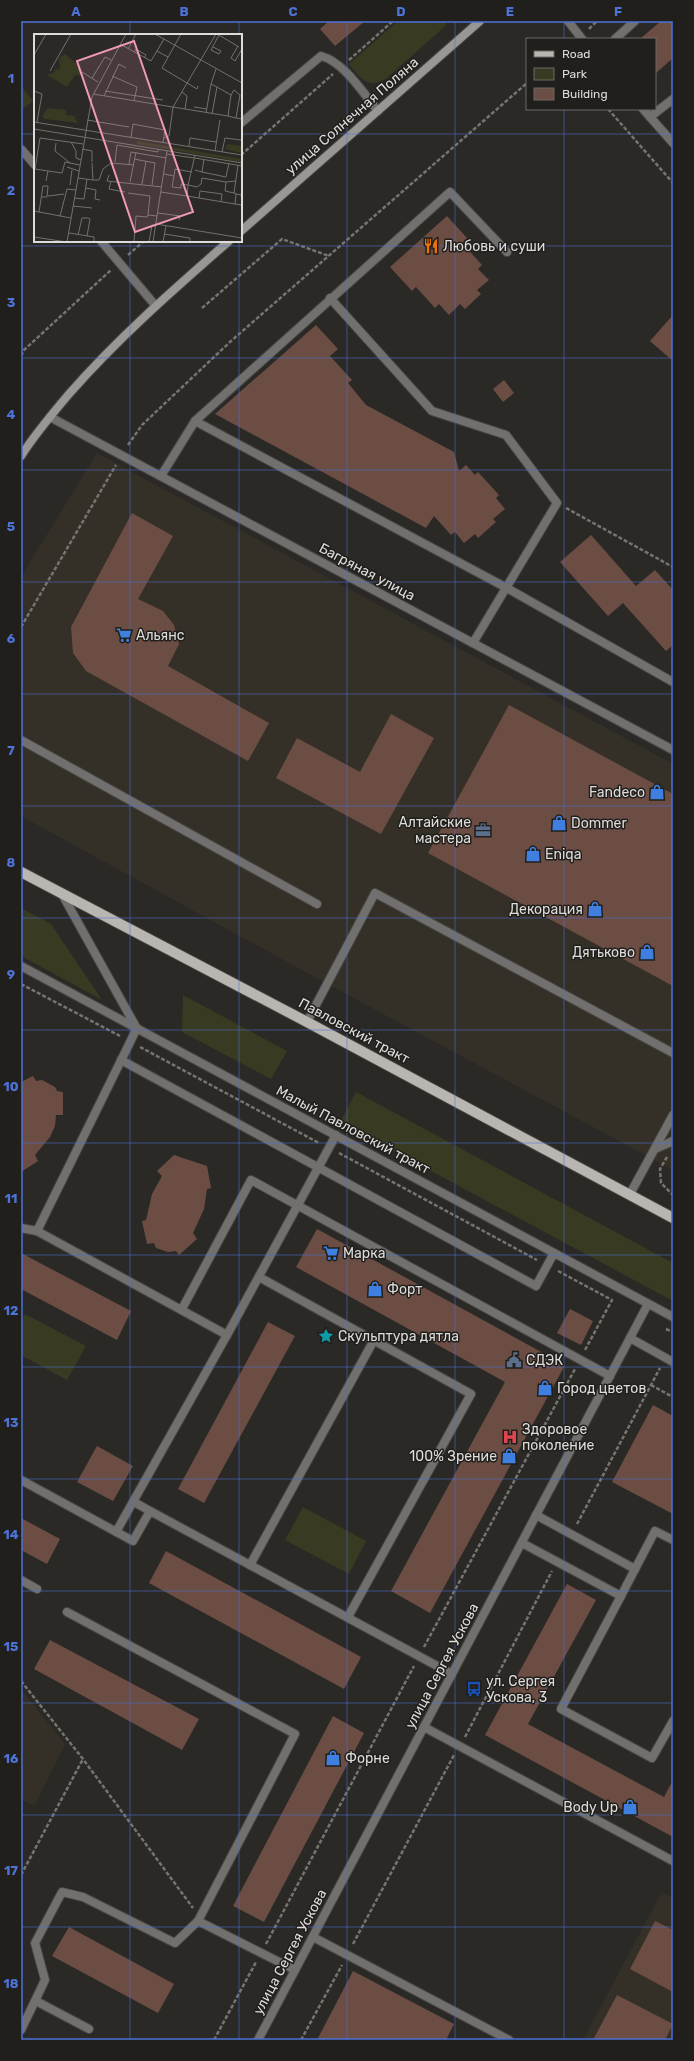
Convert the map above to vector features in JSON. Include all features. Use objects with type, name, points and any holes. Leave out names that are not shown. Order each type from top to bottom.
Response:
[{"type":"main road","name":"Павловский тракт","points":[[21,872],[307,1022],[673,1218]]},
{"type":"street","name":"улица Солнечная Поляна","points":[[242,230],[480,21]]},
{"type":"street","points":[[568,21],[581,38]]},
{"type":"street","points":[[616,38],[635,21]]},
{"type":"street","points":[[242,122],[321,56],[331,59],[341,67],[378,111]]},
{"type":"street","points":[[650,117],[673,99]]},
{"type":"street","points":[[644,110],[673,143]]},
{"type":"street","points":[[21,149],[34,164]]},
{"type":"street","points":[[161,476],[195,421],[330,298],[450,192],[507,252]]},
{"type":"street","points":[[103,242],[155,305]]},
{"type":"street","points":[[21,456],[31,440],[85,376],[155,305],[228,242]]},
{"type":"street","points":[[330,298],[432,411],[506,435],[557,502],[473,643]]},
{"type":"street","name":"Багряная улица","points":[[50,417],[673,750]]},
{"type":"street","points":[[195,421],[505,587],[673,682]]},
{"type":"street","points":[[21,740],[317,904]]},
{"type":"street","points":[[307,1022],[374,893],[673,1053]]},
{"type":"street","points":[[37,1231],[137,1028],[62,894]]},
{"type":"street","name":"Малый Павловский тракт","points":[[21,966],[673,1317]]},
{"type":"street","points":[[121,1060],[536,1286],[554,1253]]},
{"type":"street","points":[[630,1194],[673,1115]]},
{"type":"street","points":[[116,1532],[228,1335],[336,1135]]},
{"type":"street","points":[[655,1149],[673,1141]]},
{"type":"street","points":[[182,1310],[251,1180],[610,1376]]},
{"type":"street","points":[[21,1228],[37,1231],[228,1335]]},
{"type":"street","points":[[259,1277],[471,1394],[348,1617]]},
{"type":"street","name":"улица Сергея Ускова","points":[[258,2040],[648,1304]]},
{"type":"street","points":[[630,1338],[673,1362]]},
{"type":"street","points":[[250,1564],[374,1340]]},
{"type":"street","points":[[21,1480],[133,1541],[150,1511]]},
{"type":"street","points":[[134,1502],[452,1674]]},
{"type":"street","points":[[536,1515],[636,1569]]},
{"type":"street","points":[[673,1540],[656,1531],[561,1709],[652,1758],[673,1721]]},
{"type":"street","points":[[522,1543],[621,1596]]},
{"type":"street","points":[[21,1580],[37,1589]]},
{"type":"street","points":[[21,2030],[45,1980],[35,1943],[62,1892],[83,1897],[175,1943],[198,1921],[295,1734],[67,1612]]},
{"type":"street","points":[[424,1726],[673,1861]]},
{"type":"street","points":[[198,1921],[295,1970]]},
{"type":"street","points":[[313,1937],[509,2040]]},
{"type":"street","points":[[36,2001],[89,2029]]},
{"type":"path","points":[[242,154],[394,21]]},
{"type":"path","points":[[21,626],[122,455],[142,425],[231,341],[526,84]]},
{"type":"path","points":[[609,110],[673,183]]},
{"type":"path","points":[[202,308],[282,239],[329,256]]},
{"type":"path","points":[[21,356],[24,350],[143,242]]},
{"type":"path","points":[[557,502],[673,567]]},
{"type":"path","points":[[21,984],[612,1300],[419,1656],[214,2040]]},
{"type":"path","points":[[655,1149],[667,1156],[660,1169],[660,1183],[673,1195]]},
{"type":"path","points":[[666,1328],[673,1332]]},
{"type":"path","points":[[651,1385],[673,1397]]},
{"type":"path","points":[[21,1681],[83,1758],[192,1906],[198,1921]]},
{"type":"path","points":[[301,2040],[459,1746]]},
{"type":"path","points":[[21,1875],[83,1758]]},
{"type":"shaded area","points":[[97,453],[673,764],[673,1170],[309,974],[21,816],[21,577]]},
{"type":"shaded area","points":[[21,1689],[65,1744],[34,1806],[21,1799]]},
{"type":"shaded area","points":[[662,1892],[673,1898],[673,2040],[583,2040]]},
{"type":"green space","points":[[398,21],[448,21],[444,27],[387,78],[375,83],[365,81],[349,64]]},
{"type":"green space","points":[[21,86],[33,101],[21,110]]},
{"type":"green space","points":[[21,908],[51,924],[102,1000],[21,956]]},
{"type":"green space","points":[[183,995],[287,1051],[271,1079],[182,1032]]},
{"type":"green space","points":[[356,1092],[673,1263],[673,1301],[340,1122]]},
{"type":"green space","points":[[25,1314],[86,1346],[67,1380],[21,1355],[21,1322]]},
{"type":"green space","points":[[303,1507],[366,1541],[349,1574],[285,1540]]},
{"type":"building","points":[[329,21],[365,21],[335,46],[320,29]]},
{"type":"building","points":[[661,21],[673,21],[673,58],[656,73],[656,38],[641,38]]},
{"type":"building","points":[[447,216],[467,238],[462,243],[482,265],[478,269],[489,280],[477,290],[481,294],[465,309],[460,304],[449,315],[439,304],[435,308],[416,287],[412,291],[390,267]]},
{"type":"building","points":[[673,315],[673,361],[650,341]]},
{"type":"building","points":[[316,325],[338,349],[330,356],[352,380],[348,383],[366,405],[454,452],[459,471],[466,465],[475,475],[478,472],[499,495],[496,498],[505,509],[493,519],[496,522],[478,538],[475,534],[464,543],[455,532],[451,535],[434,516],[426,528],[215,414]]},
{"type":"building","points":[[504,380],[514,393],[503,402],[493,389]]},
{"type":"building","name":"Альянс","points":[[132,513],[173,536],[138,599],[163,611],[174,625],[179,644],[168,666],[269,723],[248,761],[86,671],[73,653],[71,627]]},
{"type":"building","points":[[591,535],[636,586],[655,570],[673,590],[673,645],[666,651],[623,603],[608,616],[560,562]]},
{"type":"building","name":"Dommer","points":[[509,705],[673,794],[673,986],[428,853]]},
{"type":"building","points":[[391,714],[434,738],[381,834],[276,778],[297,738],[360,772]]},
{"type":"building","points":[[33,1076],[36,1081],[42,1080],[55,1087],[57,1091],[63,1092],[63,1115],[56,1115],[55,1126],[50,1137],[35,1155],[38,1161],[21,1172],[21,1082]]},
{"type":"building","points":[[174,1155],[207,1166],[211,1188],[207,1189],[204,1209],[193,1233],[197,1239],[179,1255],[176,1251],[168,1252],[156,1248],[154,1243],[147,1244],[142,1221],[146,1220],[152,1194],[162,1176],[157,1171]]},
{"type":"building","points":[[317,1229],[565,1365],[430,1613],[391,1591],[505,1382],[296,1267]]},
{"type":"building","points":[[21,1253],[131,1311],[117,1340],[21,1289]]},
{"type":"building","points":[[570,1309],[593,1321],[581,1345],[557,1333]]},
{"type":"building","points":[[268,1322],[295,1336],[204,1503],[178,1489]]},
{"type":"building","points":[[653,1405],[673,1416],[673,1514],[612,1482]]},
{"type":"building","points":[[97,1446],[133,1466],[113,1501],[77,1482]]},
{"type":"building","points":[[21,1518],[60,1539],[47,1564],[21,1550]]},
{"type":"building","points":[[166,1551],[361,1657],[344,1689],[149,1583]]},
{"type":"building","points":[[567,1584],[596,1600],[528,1724],[664,1797],[673,1780],[673,1837],[485,1735]]},
{"type":"building","points":[[50,1640],[199,1719],[182,1750],[34,1669]]},
{"type":"building","points":[[333,1716],[364,1733],[264,1922],[233,1906]]},
{"type":"building","points":[[655,1921],[673,1930],[673,1992],[630,1969]]},
{"type":"building","points":[[69,1927],[174,1984],[158,2013],[52,1956]]},
{"type":"building","points":[[353,1971],[454,2024],[446,2040],[317,2040]]},
{"type":"building","points":[[617,1995],[673,2024],[665,2040],[593,2040]]},
{"type":"place","name":"Любовь и суши","points":[[431,246]]},
{"type":"place","name":"Альянс","points":[[124,635]]},
{"type":"place","name":"Fandeco","points":[[657,792]]},
{"type":"place","name":"Dommer","points":[[559,823]]},
{"type":"place","name":"Алтайские мастера","points":[[483,830]]},
{"type":"place","name":"Eniqa","points":[[533,854]]},
{"type":"place","name":"Декорация","points":[[595,909]]},
{"type":"place","name":"Дятьково","points":[[647,952]]},
{"type":"place","name":"Марка","points":[[331,1253]]},
{"type":"place","name":"Форт","points":[[375,1289]]},
{"type":"place","name":"Скульптура дятла","points":[[326,1336]]},
{"type":"place","name":"СДЭК","points":[[514,1360]]},
{"type":"place","name":"Город цветов","points":[[545,1388]]},
{"type":"place","name":"Здоровое поколение","points":[[510,1437]]},
{"type":"place","name":"100% Зрение","points":[[509,1456]]},
{"type":"place","name":"ул. Сергея Ускова, 3","points":[[474,1689]]},
{"type":"place","name":"Форне","points":[[333,1758]]},
{"type":"place","name":"Body Up","points":[[630,1807]]}]
